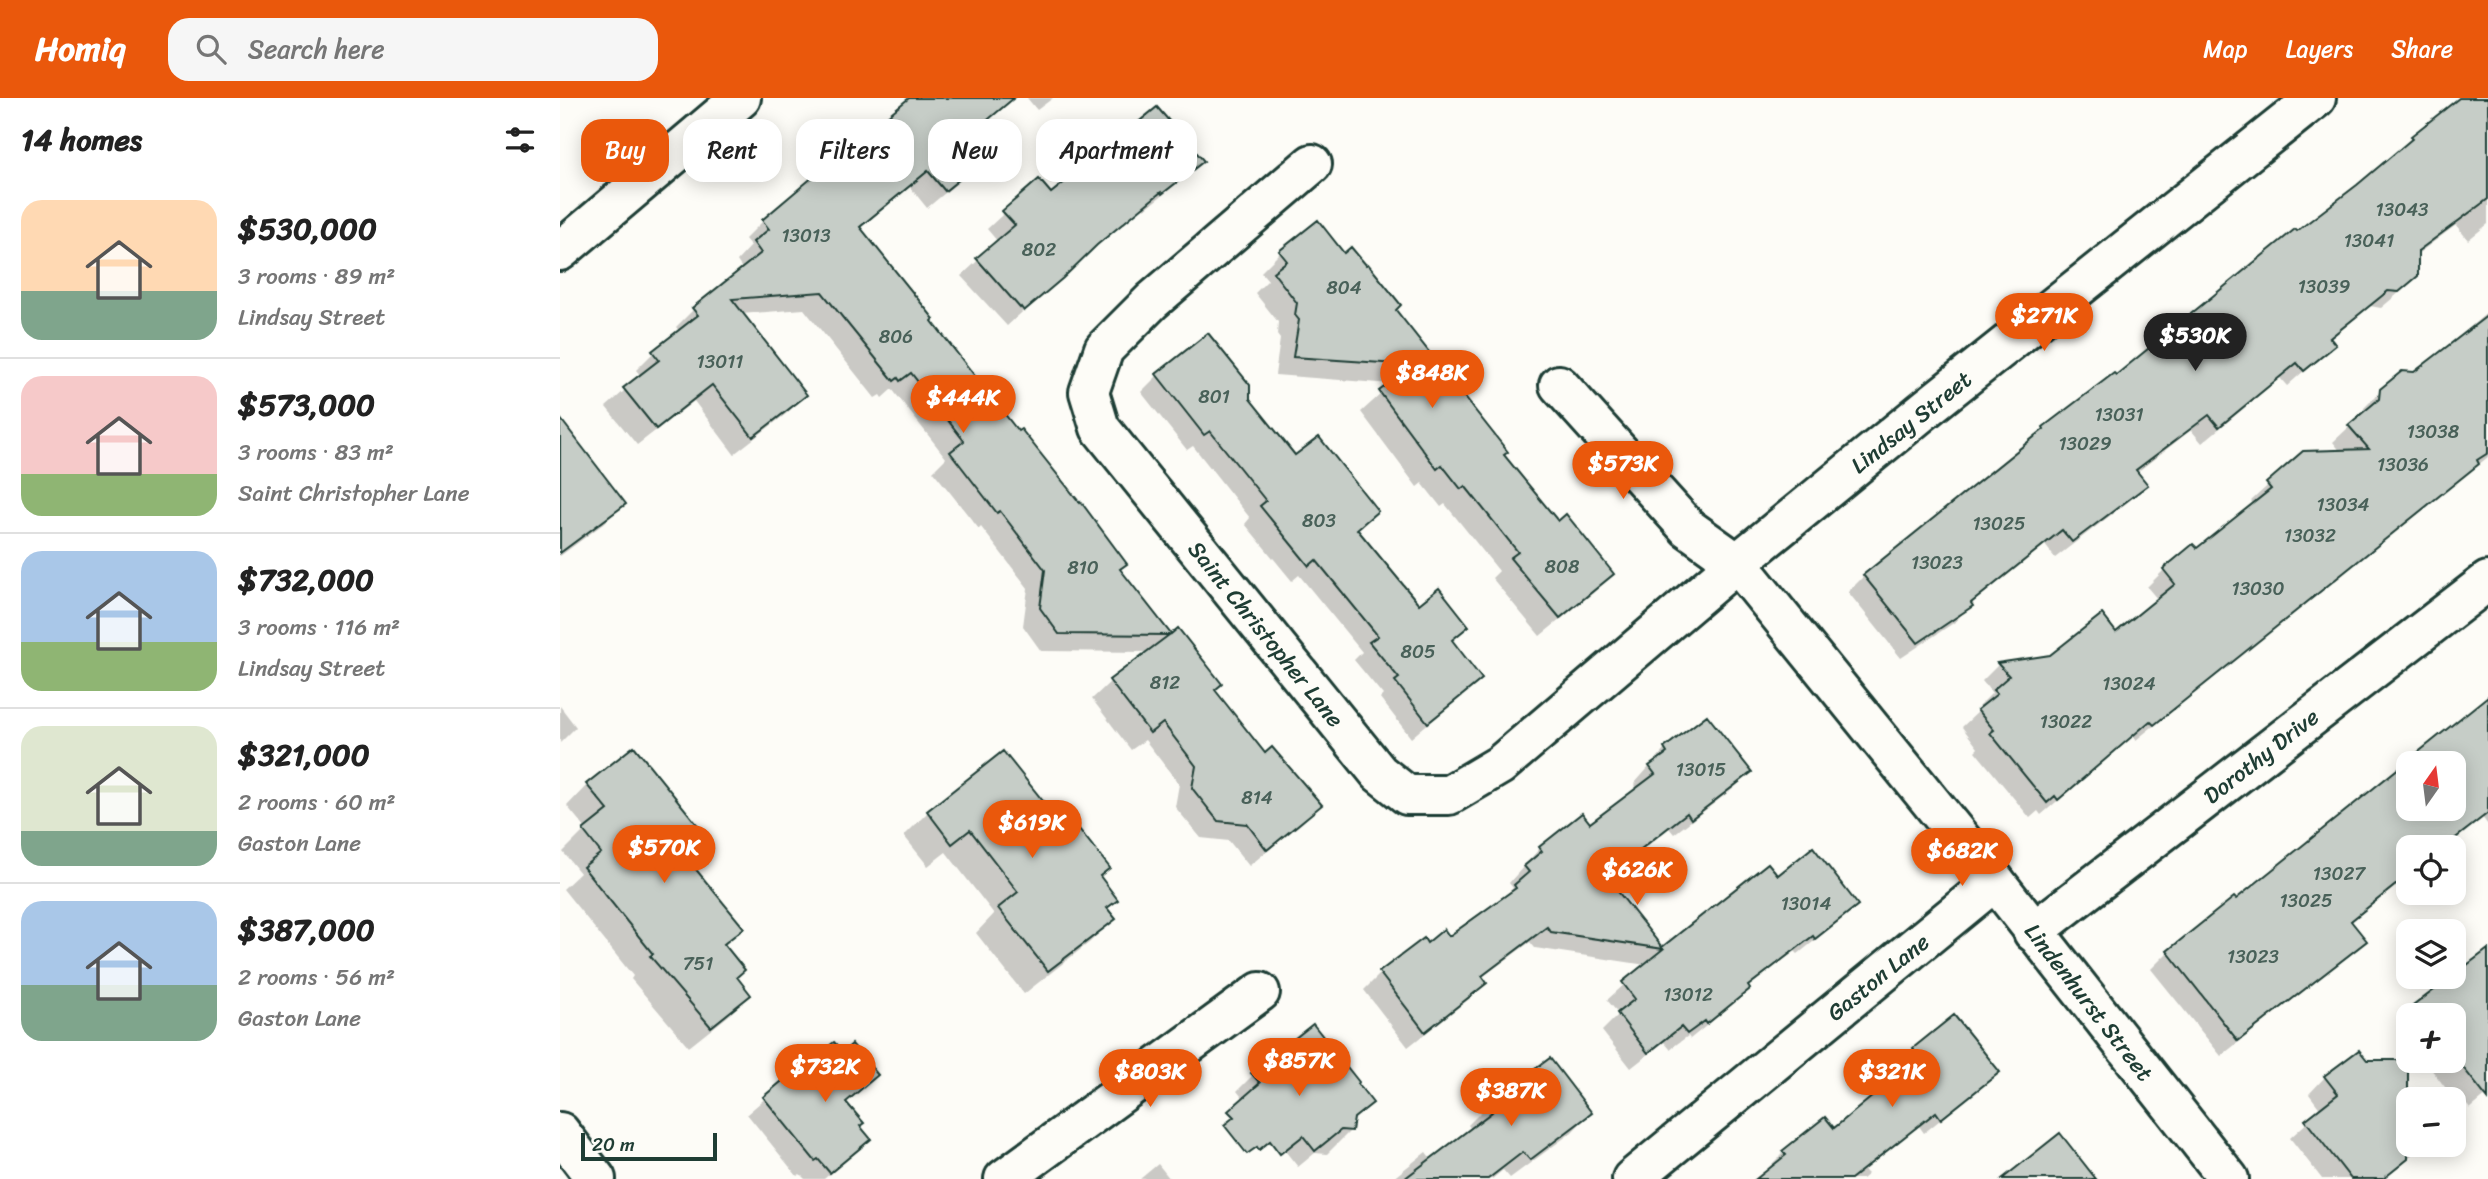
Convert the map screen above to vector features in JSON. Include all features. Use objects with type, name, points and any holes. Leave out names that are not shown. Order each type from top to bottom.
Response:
[{"type":"street","points":[[560,251],[740,98]]},
{"type":"street","name":"Lindsay Street","points":[[1737,563],[2316,98]]},
{"type":"street","name":"Saint Christopher Lane","points":[[1312,164],[1152,301],[1104,349],[1089,393],[1100,428],[1379,773],[1407,795],[1449,795],[1480,777],[1500,765],[1737,563]]},
{"type":"street","name":"Lindenhurst Street","points":[[1559,385],[1688,528],[1737,563],[1995,881],[2230,1179]]},
{"type":"street","name":"Dorothy Drive","points":[[2033,932],[2488,581]]},
{"type":"street","name":"Gaston Lane","points":[[1632,1179],[1995,881]]},
{"type":"street","points":[[1004,1179],[1260,992]]},
{"type":"street","points":[[560,1132],[596,1179]]},
{"type":"building","points":[[909,98],[1014,98],[989,119],[928,119],[928,171],[860,227],[934,319],[932,321],[1018,431],[1021,429],[1081,502],[1127,564],[1120,569],[1171,634],[1178,628],[1222,684],[1215,690],[1265,753],[1272,747],[1322,805],[1267,850],[1247,824],[1218,821],[1192,788],[1196,766],[1163,723],[1150,733],[1109,680],[1169,635],[1059,634],[1040,608],[1045,570],[950,452],[964,441],[911,373],[900,381],[898,378],[894,381],[822,292],[732,299],[807,395],[753,437],[712,385],[656,429],[623,388],[659,360],[652,351],[698,315],[692,308],[761,253],[753,242],[769,229],[762,220],[807,182],[914,182],[914,119],[884,119]]},
{"type":"building","points":[[2459,98],[2488,98],[2488,199],[2418,251],[2418,276],[2399,292],[2388,291],[2330,338],[2336,345],[2304,371],[2297,363],[2219,427],[2209,415],[2136,470],[2148,485],[2072,542],[2062,530],[1971,603],[1973,606],[1918,643],[1863,575],[2044,429],[2043,427],[2114,373],[2116,375],[2295,229],[2297,231],[2357,185],[2413,138],[2411,136]]},
{"type":"building","points":[[1157,107],[1167,119],[1142,119]]},
{"type":"building","points":[[1197,153],[1204,161],[1197,166]]},
{"type":"building","points":[[937,182],[956,182],[945,191]]},
{"type":"building","points":[[1036,182],[1042,182],[1051,193],[1065,182],[1177,182],[1162,194],[1161,192],[1097,245],[1024,311],[976,258],[1015,225],[1002,211]]},
{"type":"building","points":[[1318,220],[1344,253],[1351,247],[1366,265],[1368,264],[1401,305],[1396,310],[1508,452],[1504,455],[1558,521],[1566,514],[1614,574],[1560,618],[1510,558],[1518,552],[1465,486],[1461,489],[1442,465],[1437,469],[1379,391],[1413,365],[1293,357],[1299,320],[1295,315],[1297,303],[1273,272],[1287,261],[1279,251]]},
{"type":"building","points":[[2488,315],[2488,453],[2477,460],[2479,464],[2154,725],[2150,721],[2058,800],[2055,796],[2047,803],[1990,733],[1994,730],[1977,710],[1997,694],[1993,690],[2009,676],[1997,663],[2050,655],[2102,614],[2116,632],[2175,584],[2163,569],[2193,544],[2197,548],[2271,489],[2266,483],[2303,451],[2369,449],[2348,425],[2379,399],[2380,389],[2402,371],[2414,372]]},
{"type":"building","points":[[1208,333],[1250,385],[1250,399],[1295,455],[1319,437],[1378,511],[1357,529],[1419,604],[1439,588],[1469,626],[1452,640],[1482,679],[1428,723],[1395,681],[1399,678],[1369,642],[1378,636],[1316,560],[1309,566],[1260,506],[1266,501],[1210,431],[1204,435],[1156,374]]},
{"type":"building","points":[[560,418],[626,504],[560,553]]},
{"type":"building","points":[[2488,696],[2488,813],[2460,835],[2396,835],[2396,885],[2351,921],[2367,941],[2238,1041],[2167,951],[2234,897],[2236,899],[2396,770],[2396,821],[2466,821],[2466,751],[2420,751]]},
{"type":"building","points":[[1707,715],[1752,772],[1691,819],[1687,813],[1622,864],[1628,871],[1612,884],[1662,947],[1768,863],[1778,875],[1813,847],[1858,905],[1748,986],[1750,989],[1707,1024],[1705,1021],[1687,1034],[1681,1027],[1648,1053],[1617,1013],[1635,999],[1622,982],[1663,949],[1551,932],[1547,927],[1482,976],[1487,983],[1425,1032],[1379,972],[1424,938],[1427,943],[1444,929],[1449,936],[1516,888],[1514,885],[1529,872],[1524,866],[1542,851],[1539,847],[1582,813],[1590,823],[1655,774],[1649,766],[1667,753],[1664,748]]},
{"type":"building","points":[[634,746],[700,828],[688,837],[700,853],[689,861],[744,928],[724,944],[745,970],[737,977],[751,995],[711,1027],[650,956],[653,954],[583,867],[601,853],[583,830],[608,810],[586,784]]},
{"type":"building","points":[[1003,751],[1067,831],[1075,824],[1110,868],[1100,876],[1118,900],[1107,908],[1116,919],[1048,971],[998,908],[1018,892],[970,830],[952,844],[927,811]]},
{"type":"building","points":[[2488,949],[2488,1099],[2466,1071],[2466,1003],[2417,1003],[2435,989],[2466,989],[2466,966]]},
{"type":"building","points":[[1954,1015],[2000,1072],[1941,1119],[1936,1112],[1851,1179],[1756,1179],[1786,1155],[1782,1151],[1825,1117],[1834,1128],[1902,1072],[1896,1065]]},
{"type":"building","points":[[1313,1024],[1373,1103],[1354,1118],[1352,1131],[1341,1130],[1315,1151],[1303,1136],[1280,1154],[1270,1141],[1259,1150],[1257,1147],[1247,1154],[1224,1125],[1234,1117],[1228,1111],[1260,1083],[1251,1073]]},
{"type":"building","points":[[834,1042],[843,1052],[852,1044],[878,1075],[846,1102],[864,1123],[860,1126],[871,1139],[830,1173],[818,1159],[815,1161],[763,1097],[818,1051],[820,1053]]},
{"type":"building","points":[[2359,1050],[2367,1060],[2396,1060],[2396,1073],[2408,1073],[2408,1087],[2396,1087],[2396,1157],[2408,1159],[2383,1179],[2351,1179],[2305,1120],[2338,1094],[2324,1076]]},
{"type":"building","points":[[1550,1058],[1592,1113],[1530,1160],[1523,1152],[1488,1179],[1404,1179],[1492,1112],[1486,1105]]},
{"type":"building","points":[[2060,1133],[2096,1179],[2002,1179]]}]
